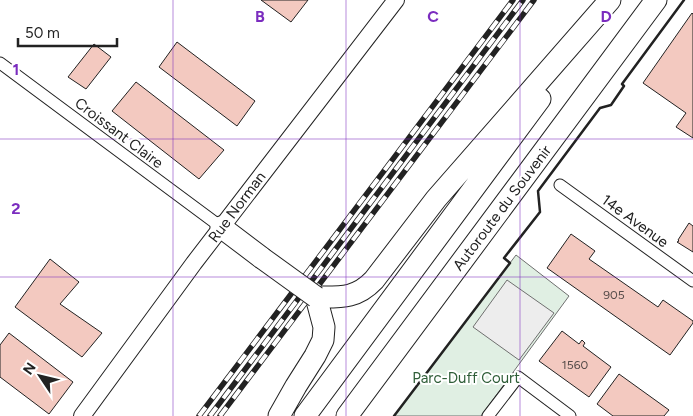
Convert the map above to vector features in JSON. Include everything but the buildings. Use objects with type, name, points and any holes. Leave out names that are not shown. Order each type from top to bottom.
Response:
[{"type":"highway","points":[[221,228],[319,299],[360,292],[374,280],[436,199],[611,0]]},
{"type":"highway","points":[[305,416],[611,0]]},
{"type":"highway","name":"Autoroute du Souvenir","points":[[347,416],[656,0]]},
{"type":"highway","points":[[279,416],[323,340],[324,327],[319,299]]},
{"type":"street","name":"Rue Norman","points":[[82,416],[221,228],[396,0]]},
{"type":"street","name":"Croissant Claire","points":[[0,63],[221,228]]},
{"type":"street","name":"14e Avenue","points":[[560,185],[693,280]]},
{"type":"street","points":[[488,416],[518,376],[570,416]]},
{"type":"green space","name":"Parc-Duff Court","points":[[516,255],[569,296],[481,416],[394,416]]},
{"type":"shaded area","points":[[507,280],[554,313],[519,360],[473,327]]},
{"type":"railway","points":[[199,416],[513,0]]},
{"type":"railway","points":[[210,416],[523,0]]},
{"type":"railway","points":[[220,416],[534,0]]},
{"type":"wall","points":[[394,416],[510,263],[504,258],[540,212],[538,191],[600,108],[611,105],[624,86],[622,84],[684,0]]}]
